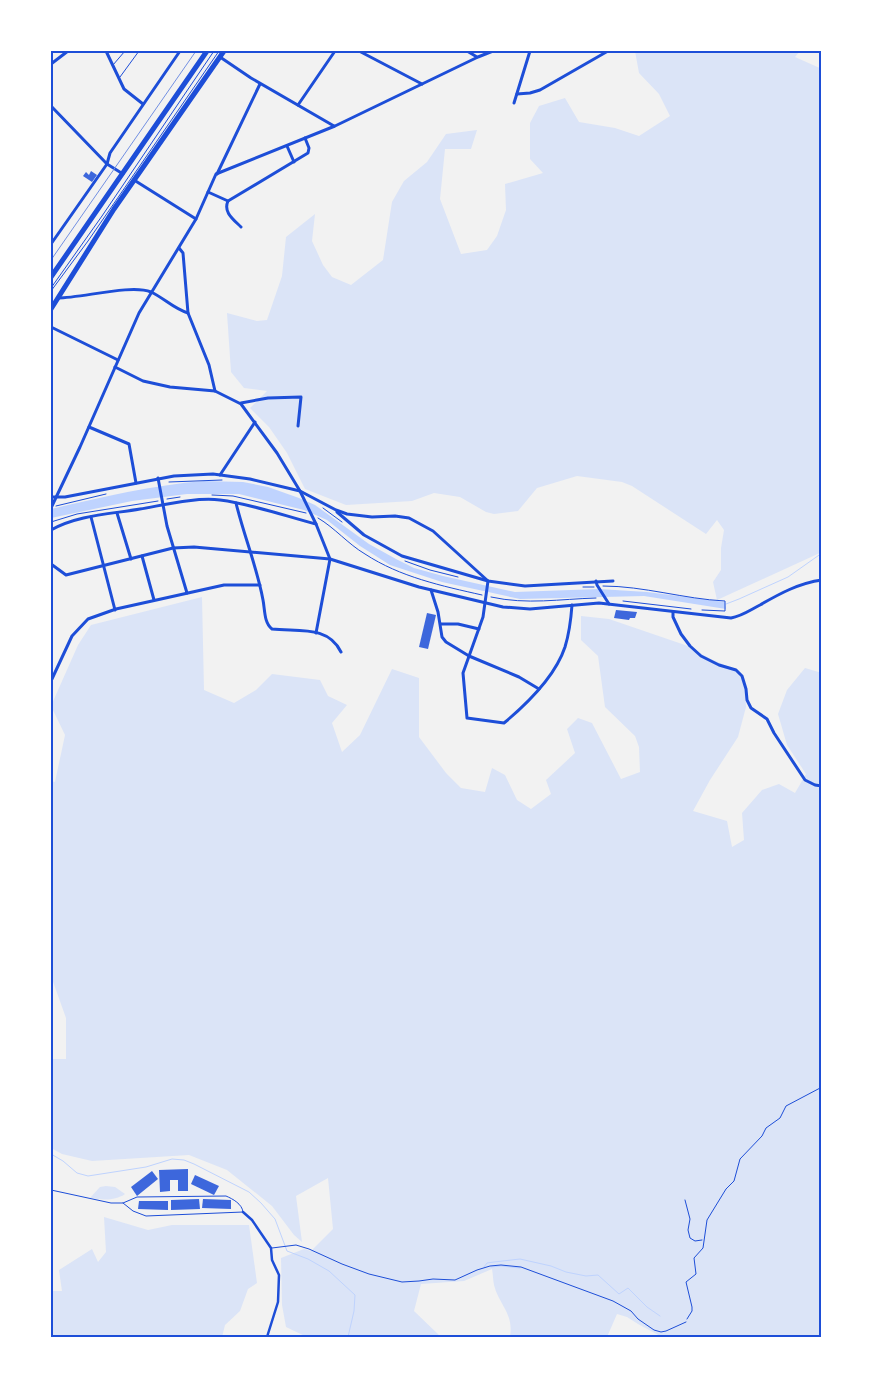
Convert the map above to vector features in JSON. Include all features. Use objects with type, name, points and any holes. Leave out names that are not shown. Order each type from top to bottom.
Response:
[{"type":"main road","points":[[51,277],[207,51]]},
{"type":"main road","points":[[51,309],[134,180],[220,54],[224,51]]},
{"type":"street","points":[[51,64],[68,51]]},
{"type":"street","points":[[106,51],[125,91],[144,104]]},
{"type":"street","points":[[51,244],[107,164],[110,153],[180,51]]},
{"type":"street","points":[[298,105],[334,51]]},
{"type":"street","points":[[359,51],[422,84]]},
{"type":"street","points":[[467,51],[480,56]]},
{"type":"street","points":[[480,56],[484,51]]},
{"type":"street","points":[[216,174],[335,126],[494,51]]},
{"type":"street","points":[[514,103],[530,51]]},
{"type":"street","points":[[517,94],[540,90],[608,51]]},
{"type":"street","points":[[220,54],[260,84],[335,126]]},
{"type":"street","points":[[51,508],[150,292],[196,219],[260,84]]},
{"type":"street","points":[[51,106],[107,164],[123,174]]},
{"type":"street","points":[[241,226],[227,212],[226,206],[228,201],[310,151],[305,138]]},
{"type":"street","points":[[287,146],[294,162]]},
{"type":"street","points":[[134,180],[196,219]]},
{"type":"street","points":[[208,192],[228,201]]},
{"type":"street","points":[[179,248],[183,253],[188,313],[209,365],[215,391]]},
{"type":"street","points":[[58,298],[125,290],[150,292],[177,310],[188,313]]},
{"type":"street","points":[[51,327],[118,360]]},
{"type":"street","points":[[115,367],[143,381],[159,385],[189,390],[215,391],[241,404],[255,422],[277,452],[300,492],[314,518],[330,558],[316,632]]},
{"type":"street","points":[[241,404],[268,398],[301,396],[298,426]]},
{"type":"street","points":[[220,475],[255,422]]},
{"type":"street","points":[[89,427],[129,444],[136,482]]},
{"type":"street","points":[[51,497],[65,497],[136,482],[190,475],[220,475],[250,479],[300,492],[336,510],[361,516],[381,518],[403,516],[409,518],[433,531],[488,582]]},
{"type":"street","points":[[159,480],[161,503],[187,593]]},
{"type":"street","points":[[51,530],[64,524],[161,503],[209,500],[236,503],[316,524]]},
{"type":"street","points":[[236,503],[241,526],[251,551],[260,585],[267,624],[272,629],[316,632],[332,639],[341,652]]},
{"type":"street","points":[[336,510],[364,535],[402,556],[488,582],[524,586],[613,581]]},
{"type":"street","points":[[117,513],[131,559]]},
{"type":"street","points":[[91,518],[115,610]]},
{"type":"street","points":[[51,564],[66,575],[173,548],[194,547],[251,551],[330,558],[431,590],[503,607],[530,609],[608,602],[672,612],[734,618],[791,589],[822,580]]},
{"type":"street","points":[[142,556],[154,600]]},
{"type":"street","points":[[488,582],[486,602],[479,629],[465,666],[463,679],[467,718],[504,723],[520,710],[539,689],[556,665],[563,651],[567,640],[572,605]]},
{"type":"street","points":[[597,583],[608,602]]},
{"type":"street","points":[[51,681],[72,636],[88,620],[115,610],[224,585],[260,585]]},
{"type":"street","points":[[431,590],[443,640],[469,656],[519,677],[539,689]]},
{"type":"street","points":[[672,612],[681,634],[690,646],[701,656],[718,665],[736,670],[742,676],[747,700],[751,708],[768,719],[774,733],[805,780],[822,786]]},
{"type":"street","points":[[440,624],[458,624],[479,629]]},
{"type":"street","points":[[243,1212],[252,1220],[271,1248],[272,1260],[278,1275],[278,1302],[267,1337]]},
{"type":"lane","points":[[113,65],[125,51]]},
{"type":"lane","points":[[119,79],[139,51]]},
{"type":"lane","points":[[51,288],[214,51]]},
{"type":"lane","points":[[51,291],[220,54]]},
{"type":"lane","points":[[51,1190],[123,1203],[134,1211],[146,1216],[243,1212],[234,1199],[226,1196],[137,1197],[123,1203]]},
{"type":"lane","points":[[271,1248],[296,1246],[309,1248],[342,1264],[369,1274],[402,1282],[433,1279],[455,1280],[490,1266],[521,1266],[613,1301],[631,1311],[638,1319],[654,1330],[666,1331],[686,1322]]},
{"type":"path","points":[[165,482],[209,479],[228,480]]},
{"type":"path","points":[[51,508],[111,492]]},
{"type":"path","points":[[211,495],[240,498],[309,514]]},
{"type":"path","points":[[166,499],[185,496]]},
{"type":"path","points":[[51,522],[77,514],[161,503]]},
{"type":"path","points":[[319,506],[342,523]]},
{"type":"path","points":[[314,518],[323,521],[370,558],[400,573],[424,580],[460,590],[516,601],[542,602],[596,598]]},
{"type":"path","points":[[402,560],[430,570],[463,578]]},
{"type":"path","points":[[579,588],[625,587],[725,601],[725,611],[620,601]]},
{"type":"path","points":[[686,1322],[692,1307],[686,1282],[696,1274],[694,1258],[703,1248],[706,1220],[726,1189],[734,1181],[740,1159],[762,1136],[766,1128],[780,1118],[788,1104],[822,1087]]},
{"type":"path","points":[[685,1200],[690,1219],[688,1230],[690,1238],[695,1241],[703,1240]]},
{"type":"shaded area","points":[[635,51],[800,51],[795,57],[822,69],[822,552],[717,600],[713,582],[721,570],[721,548],[724,530],[717,520],[706,534],[632,486],[622,482],[577,476],[537,488],[518,511],[494,514],[486,512],[460,497],[434,493],[412,501],[346,505],[305,489],[287,453],[269,427],[250,408],[267,391],[244,388],[231,372],[227,313],[257,321],[267,320],[282,276],[286,237],[315,214],[312,241],[323,265],[332,277],[351,285],[383,260],[392,202],[404,181],[427,162],[446,134],[477,130],[471,149],[445,149],[440,199],[461,254],[487,250],[497,236],[506,210],[505,184],[543,173],[530,159],[530,123],[539,106],[565,98],[579,122],[615,128],[639,136],[670,116],[659,94],[639,73]]},
{"type":"shaded area","points":[[202,597],[204,690],[234,703],[256,690],[272,674],[320,680],[328,696],[347,705],[332,723],[342,752],[360,735],[392,669],[419,678],[419,737],[446,773],[461,788],[485,792],[492,768],[505,775],[517,800],[531,809],[551,794],[546,780],[575,753],[567,729],[578,718],[592,723],[621,779],[640,772],[639,747],[635,736],[605,707],[598,656],[581,640],[581,616],[609,619],[685,645],[736,670],[745,685],[746,707],[738,737],[710,780],[693,811],[727,821],[732,847],[744,840],[742,813],[762,790],[779,784],[795,793],[806,774],[787,745],[778,714],[787,690],[805,668],[822,673],[822,801],[819,813],[822,816],[822,1337],[662,1337],[627,1317],[617,1314],[607,1337],[510,1337],[510,1322],[496,1292],[492,1269],[464,1281],[421,1284],[414,1311],[441,1337],[307,1337],[286,1327],[282,1305],[281,1258],[304,1249],[311,1251],[333,1229],[328,1178],[296,1196],[302,1242],[294,1235],[272,1206],[227,1170],[189,1155],[92,1161],[62,1154],[51,1148],[51,1059],[66,1059],[66,1018],[51,976],[51,781],[55,782],[65,735],[51,706],[78,645],[91,625]]},
{"type":"shaded area","points":[[100,1187],[115,1187],[125,1194],[113,1199],[90,1198]]},
{"type":"shaded area","points":[[104,1217],[148,1230],[172,1225],[249,1225],[257,1283],[248,1289],[240,1311],[225,1325],[222,1337],[51,1337],[51,1291],[62,1291],[59,1270],[92,1249],[98,1262],[106,1252]]},
{"type":"water","points":[[204,481],[243,482],[268,487],[299,498],[315,505],[369,544],[396,559],[414,568],[443,576],[515,592],[599,589],[647,592],[725,602],[726,609],[644,596],[520,599],[442,582],[390,565],[360,546],[327,520],[304,510],[239,494],[187,494],[132,501],[51,518],[51,509],[147,488]]},
{"type":"building","points":[[91,171],[97,175],[92,182],[83,176],[86,172],[89,175]]},
{"type":"building","points":[[616,610],[637,612],[635,618],[630,618],[629,620],[614,618]]},
{"type":"building","points":[[427,613],[436,615],[428,649],[419,647]]},
{"type":"building","points":[[188,1169],[188,1191],[178,1191],[178,1180],[170,1180],[170,1191],[160,1192],[159,1170]]},
{"type":"building","points":[[152,1171],[158,1179],[137,1196],[131,1187]]},
{"type":"building","points":[[195,1175],[219,1186],[214,1195],[191,1184]]},
{"type":"building","points":[[199,1199],[200,1209],[171,1210],[171,1200]]},
{"type":"building","points":[[203,1199],[231,1200],[231,1209],[202,1208]]},
{"type":"building","points":[[139,1201],[168,1201],[168,1210],[138,1209]]},
{"type":"waterway","points":[[726,604],[788,577],[822,553]]},
{"type":"waterway","points":[[51,1154],[77,1173],[88,1176],[146,1167],[172,1159],[184,1160],[249,1192],[275,1219],[287,1251],[308,1259],[329,1271],[355,1295],[354,1311],[348,1337]]},
{"type":"waterway","points":[[484,1267],[487,1263],[520,1259],[551,1266],[566,1272],[586,1276],[598,1275],[619,1294],[628,1288],[647,1307],[660,1316]]},
{"type":"waterway","points":[[491,1267],[520,1268]]},
{"type":"railway","points":[[51,260],[196,51]]}]
